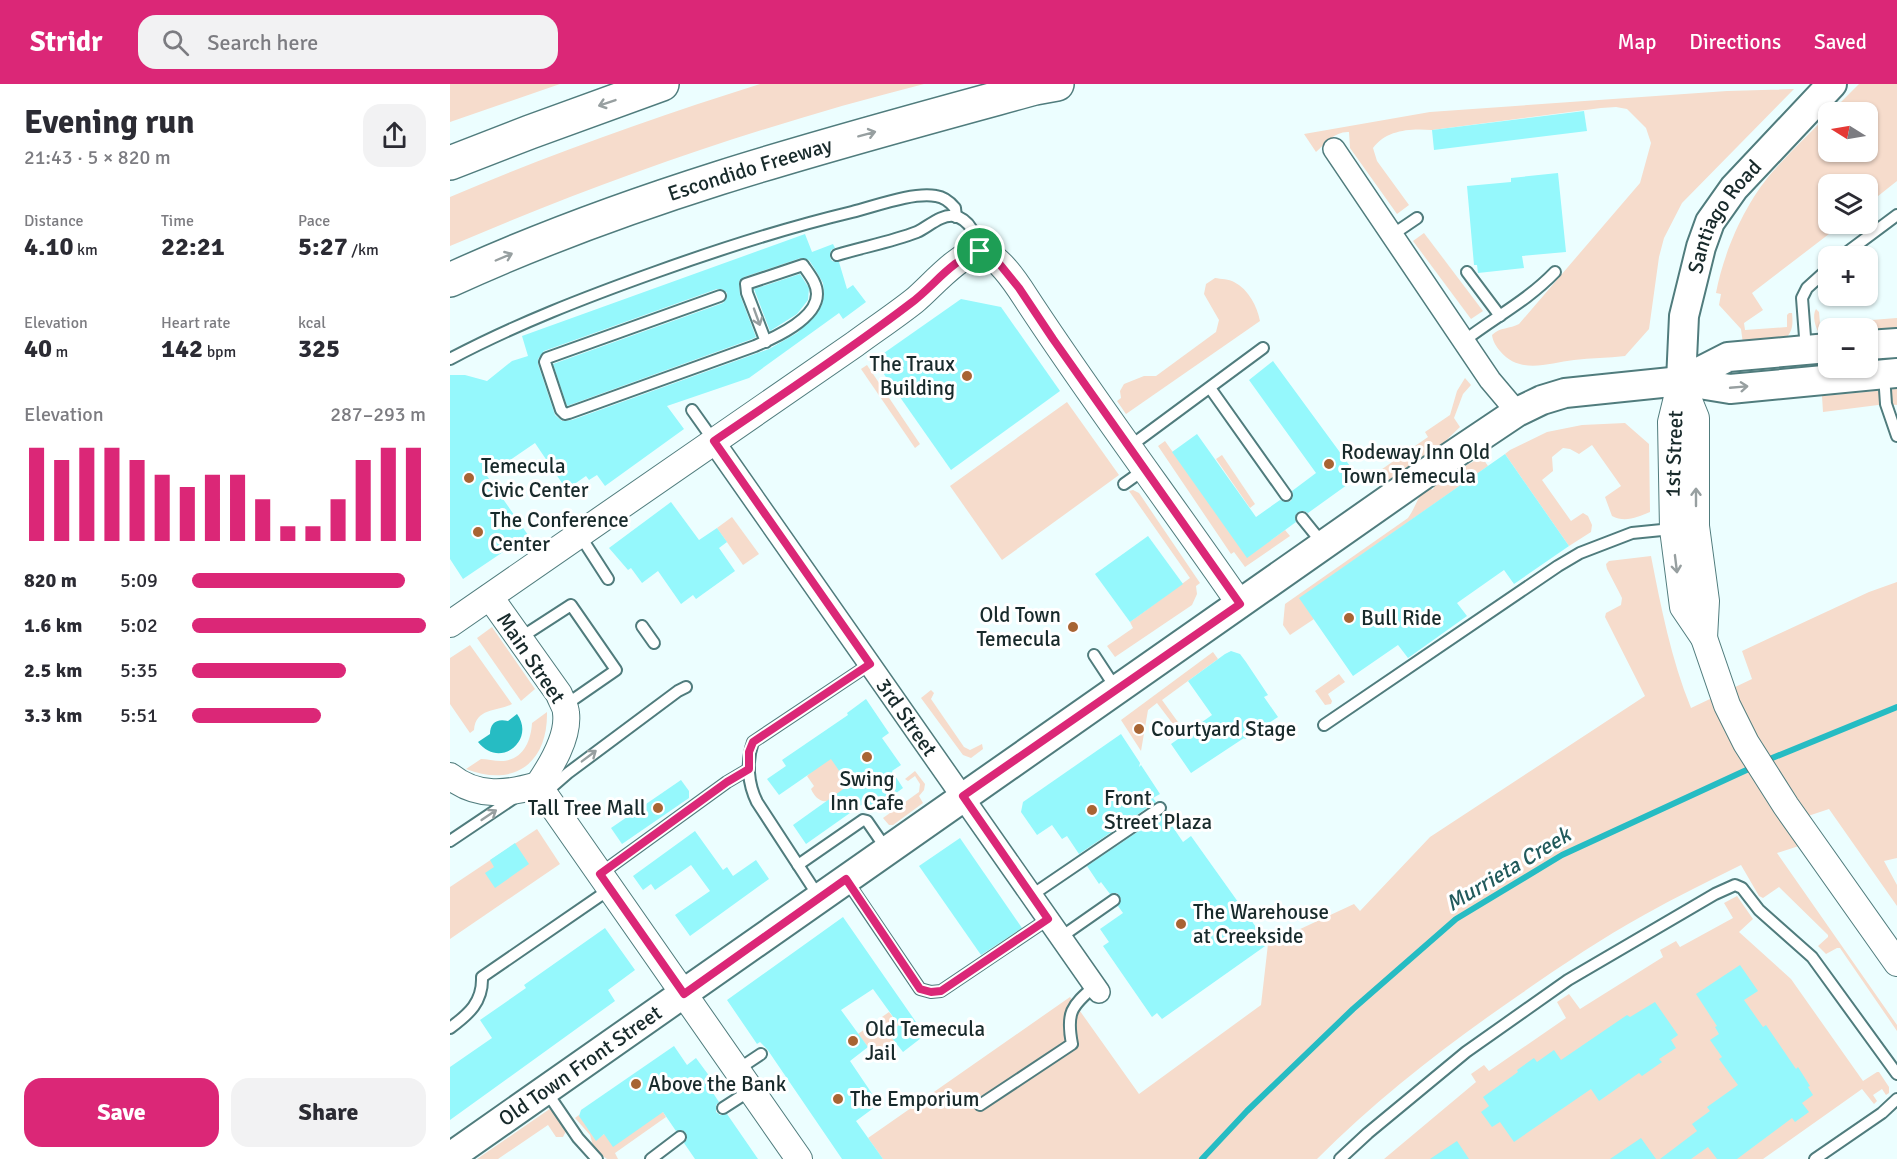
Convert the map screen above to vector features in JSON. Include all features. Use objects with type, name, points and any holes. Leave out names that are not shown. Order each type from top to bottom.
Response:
[{"type":"highway","points":[[450,163],[560,120],[662,84]]},
{"type":"highway","name":"Escondido Freeway","points":[[450,280],[585,223],[727,174],[989,100],[1057,84]]},
{"type":"main road","name":"Santiago Road","points":[[1681,381],[1684,316],[1701,247],[1710,222],[1734,188],[1832,84]]},
{"type":"main road","points":[[1878,344],[1897,343]]},
{"type":"main road","name":"Old Town Front Street","points":[[1681,381],[1728,357],[1817,349]]},
{"type":"main road","name":"Old Town Front Street","points":[[450,1157],[1323,544],[1516,412],[1565,393],[1681,381],[1731,389],[1891,374]]},
{"type":"street","points":[[1335,149],[1490,380],[1516,412]]},
{"type":"street","points":[[450,624],[913,302],[958,261],[969,254],[980,251],[993,256],[1019,288],[1129,447],[1134,477],[1240,604]]},
{"type":"street","name":"1st Street","points":[[1681,381],[1671,422],[1672,529],[1683,607],[1704,638],[1727,705],[1746,742],[1786,806],[1897,963]]},
{"type":"street","name":"1st Street","points":[[1681,381],[1696,418],[1696,526],[1706,602],[1704,638]]},
{"type":"street","name":"3rd Street","points":[[714,441],[1097,989]]},
{"type":"street","name":"Main Street","points":[[490,597],[553,686],[566,712],[563,735],[555,760],[537,789]]},
{"type":"street","points":[[450,776],[474,790],[494,794],[537,789],[605,881],[800,1159]]},
{"type":"lane","points":[[450,359],[537,317],[612,287],[799,225],[915,196],[937,196],[947,200],[956,208],[956,217]]},
{"type":"lane","points":[[837,255],[918,231],[939,219],[953,215],[963,220],[972,229],[980,251]]},
{"type":"lane","points":[[1855,246],[1897,215]]},
{"type":"lane","points":[[1392,235],[1417,218]]},
{"type":"lane","points":[[720,296],[547,358],[545,362],[561,410],[565,414],[569,413],[765,342],[784,333],[811,310],[817,294],[814,281],[803,265],[746,284],[747,293],[765,342]]},
{"type":"lane","points":[[1467,272],[1500,316]]},
{"type":"lane","points":[[1464,341],[1538,290],[1555,272]]},
{"type":"lane","points":[[1817,349],[1802,298],[1807,288],[1818,278]]},
{"type":"lane","points":[[1129,447],[1263,348]]},
{"type":"lane","points":[[1891,374],[1886,404],[1897,436]]},
{"type":"lane","points":[[1210,388],[1286,495]]},
{"type":"lane","points":[[692,410],[714,441]]},
{"type":"lane","points":[[1302,518],[1323,544]]},
{"type":"lane","points":[[1324,725],[1573,557],[1632,532],[1672,529]]},
{"type":"lane","points":[[579,534],[608,579]]},
{"type":"lane","points":[[520,638],[571,605],[616,670],[564,706]]},
{"type":"lane","points":[[642,626],[654,643]]},
{"type":"lane","points":[[1094,655],[1117,690]]},
{"type":"lane","points":[[819,897],[757,802],[751,789],[749,752],[753,742],[870,664]]},
{"type":"lane","points":[[450,841],[568,773],[686,687]]},
{"type":"lane","points":[[450,1028],[475,1007],[482,987],[482,977],[727,782],[749,769]]},
{"type":"lane","points":[[1032,895],[1160,808]]},
{"type":"lane","points":[[798,865],[862,820],[867,821],[887,850]]},
{"type":"lane","points":[[846,879],[920,989],[931,992],[941,991],[1055,928],[1114,900]]},
{"type":"lane","points":[[1340,1159],[1449,1066],[1568,980],[1715,894],[1735,885],[1742,888],[1759,910],[1812,957],[1897,1074]]},
{"type":"lane","points":[[980,1105],[1072,1044],[1069,1027],[1073,1006],[1097,989]]},
{"type":"lane","points":[[723,1108],[761,1054]]},
{"type":"lane","points":[[546,1091],[578,1138],[597,1159]]},
{"type":"lane","points":[[1815,1159],[1882,1113],[1897,1099]]},
{"type":"lane","points":[[651,1159],[680,1137]]},
{"type":"shaded area","points":[[450,84],[560,84],[450,122]]},
{"type":"shaded area","points":[[760,84],[924,84],[803,117],[684,156],[566,199],[450,246],[450,197],[604,137]]},
{"type":"shaded area","points":[[1859,84],[1897,84],[1897,181],[1878,196],[1878,174],[1818,174],[1818,234],[1829,234],[1752,293],[1763,310],[1744,323],[1745,330],[1787,327],[1787,315],[1792,313],[1790,333],[1785,339],[1743,344],[1741,329],[1719,305],[1721,294],[1716,293],[1738,226],[1765,181],[1818,125],[1818,162],[1878,162],[1878,102],[1841,102]]},
{"type":"shaded area","points":[[1794,89],[1682,203],[1664,238],[1659,257],[1649,329],[1625,356],[1535,366],[1516,363],[1508,358],[1496,346],[1492,335],[1519,324],[1640,183],[1651,143],[1646,128],[1627,109],[1616,107],[1432,130],[1415,129],[1392,134],[1378,142],[1373,148],[1377,161],[1409,205],[1397,214],[1350,148],[1349,132],[1339,133],[1316,152],[1304,134],[1430,112],[1727,91]]},
{"type":"shaded area","points":[[1424,233],[1483,311],[1471,319],[1413,241]]},
{"type":"shaded area","points":[[1215,278],[1232,281],[1244,289],[1257,310],[1260,321],[1126,414],[1117,401],[1121,398],[1120,391],[1124,384],[1144,376],[1156,376],[1216,332],[1219,320],[1204,294],[1206,284]]},
{"type":"shaded area","points":[[1816,309],[1819,312],[1818,330],[1815,321]]},
{"type":"shaded area","points":[[1897,318],[1897,329],[1878,330],[1878,319]]},
{"type":"shaded area","points":[[867,365],[920,444],[915,448],[861,369]]},
{"type":"shaded area","points":[[1465,378],[1471,385],[1463,394],[1454,418],[1460,427],[1418,467],[1415,461],[1412,463],[1416,469],[1391,484],[1380,482],[1375,474],[1428,437],[1425,432],[1450,415],[1457,391]]},
{"type":"shaded area","points":[[1897,389],[1897,405],[1886,404],[1823,412],[1822,396]]},
{"type":"shaded area","points":[[1067,402],[1119,475],[1002,560],[950,486]]},
{"type":"shaded area","points":[[1625,423],[1649,444],[1650,512],[1627,519],[1612,516],[1605,497],[1621,486],[1592,445],[1579,454],[1563,448],[1552,457],[1553,471],[1542,480],[1571,521],[1583,513],[1588,516],[1592,525],[1591,532],[1569,546],[1505,454],[1547,432],[1582,425]]},
{"type":"shaded area","points":[[1165,441],[1247,557],[1285,530],[1290,536],[1245,567],[1234,552],[1231,554],[1158,446]]},
{"type":"shaded area","points":[[1222,455],[1255,504],[1250,508],[1216,459]]},
{"type":"shaded area","points":[[1482,457],[1488,466],[1300,598],[1314,619],[1290,635],[1283,625],[1285,604],[1408,518],[1428,485],[1432,490],[1434,488],[1431,484]]},
{"type":"shaded area","points":[[1129,491],[1139,493],[1200,583],[1196,586],[1197,594],[1192,605],[1115,657],[1107,646],[1133,628],[1130,622],[1190,578]]},
{"type":"shaded area","points":[[732,517],[759,554],[743,565],[717,528]]},
{"type":"shaded area","points":[[1651,556],[1672,652],[1691,708],[1752,679],[1742,651],[1869,592],[1897,582],[1897,858],[1884,861],[1897,885],[1897,906],[1829,809],[1796,820],[1805,844],[1777,853],[1897,1025],[1897,1031],[1840,948],[1826,954],[1818,946],[1828,935],[1779,887],[1763,898],[1759,896],[1741,865],[1628,924],[1522,993],[1415,1072],[1317,1159],[883,1159],[868,1138],[1070,997],[1139,1094],[1261,1005],[1268,944],[1354,904],[1360,911],[1430,837],[1645,696],[1605,617],[1606,613],[1621,605],[1622,598],[1606,564],[1609,561]]},
{"type":"shaded area","points":[[492,627],[535,689],[521,701],[477,638]]},
{"type":"shaded area","points":[[470,645],[512,704],[483,714],[470,733],[450,704],[450,658]]},
{"type":"shaded area","points":[[1213,652],[1218,659],[1162,700],[1183,729],[1169,740],[1166,736],[1176,728],[1157,703],[1148,710],[1141,751],[1121,720]]},
{"type":"shaded area","points":[[1339,674],[1345,682],[1328,694],[1332,701],[1331,704],[1325,705],[1315,691]]},
{"type":"shaded area","points":[[931,690],[934,693],[931,699],[964,747],[970,750],[982,744],[983,749],[971,758],[963,755],[921,698]]},
{"type":"shaded area","points":[[547,712],[542,745],[525,767],[513,773],[499,775],[483,774],[466,769],[481,759],[501,761],[515,758],[524,749],[530,737],[532,723]]},
{"type":"shaded area","points":[[840,746],[833,761],[854,792],[830,801],[819,800],[811,789],[814,786],[807,776]]},
{"type":"shaded area","points":[[915,771],[925,784],[919,796],[923,803],[893,825],[889,825],[883,818],[919,792],[920,784],[915,776],[908,781],[905,779]]},
{"type":"shaded area","points":[[537,829],[560,864],[450,939],[450,887]]},
{"type":"shaded area","points":[[1737,896],[1753,919],[1739,932],[1791,979],[1863,1081],[1879,1072],[1889,1087],[1889,1093],[1886,1095],[1882,1089],[1873,1095],[1877,1101],[1874,1104],[1862,1089],[1763,1159],[1384,1159],[1476,1082],[1471,1074],[1484,1065],[1489,1071],[1566,1018],[1557,1002],[1569,994],[1580,1009],[1663,957],[1660,950],[1676,941],[1680,947],[1733,918],[1724,903]]},
{"type":"shaded area","points":[[889,1012],[899,1025],[889,1033],[894,1041],[881,1048],[868,1047],[858,1034]]},
{"type":"shaded area","points":[[551,1108],[566,1131],[563,1137],[556,1137],[548,1125],[498,1159],[477,1159]]},
{"type":"shaded area","points":[[663,1112],[666,1117],[615,1153],[618,1159],[604,1157],[593,1146],[590,1135],[575,1118],[579,1115],[596,1140],[604,1134]]},
{"type":"water","points":[[517,714],[522,724],[522,733],[519,742],[513,748],[496,753],[487,750],[478,742],[490,734],[495,722],[508,721]]},
{"type":"building","points":[[1584,111],[1587,131],[1434,150],[1432,130]]},
{"type":"building","points":[[1558,173],[1566,252],[1522,256],[1524,268],[1478,273],[1477,265],[1474,265],[1467,186],[1511,182],[1511,178]]},
{"type":"building","points":[[805,234],[812,252],[833,244],[835,248],[831,250],[830,257],[832,261],[839,262],[847,289],[853,285],[866,302],[843,319],[839,313],[749,378],[667,406],[684,429],[605,486],[597,475],[589,480],[586,476],[573,485],[570,481],[564,486],[535,443],[487,476],[528,535],[463,579],[450,559],[450,375],[465,375],[487,381],[512,361],[528,356],[522,336]],"holes":[[[801,258],[809,260],[823,283],[824,294],[822,305],[816,315],[797,333],[769,349],[572,420],[562,421],[555,415],[538,364],[538,359],[544,351],[717,289],[722,289],[727,293],[727,298],[723,303],[553,364],[567,406],[756,337],[740,295],[739,281],[744,277]]]},
{"type":"building","points":[[800,274],[809,288],[808,300],[797,314],[770,331],[754,289]]},
{"type":"building","name":"The Traux Building","points":[[961,299],[1001,307],[1060,391],[951,470],[874,360]]},
{"type":"building","name":"Rodeway Inn Old Town Temecula","points":[[1273,361],[1358,477],[1308,513],[1298,512],[1295,516],[1296,522],[1247,558],[1172,452],[1197,434],[1256,517],[1280,500],[1291,501],[1292,491],[1316,473],[1249,380]]},
{"type":"building","points":[[1505,454],[1569,546],[1514,584],[1504,570],[1457,603],[1467,616],[1408,658],[1398,645],[1353,676],[1299,598]]},
{"type":"building","points":[[671,502],[699,540],[717,528],[727,542],[719,548],[735,571],[696,599],[693,595],[681,604],[658,571],[642,583],[631,568],[628,570],[609,548]]},
{"type":"building","points":[[1148,536],[1183,584],[1130,622],[1095,574]]},
{"type":"building","points":[[1231,651],[1240,654],[1246,662],[1268,695],[1264,697],[1278,717],[1191,773],[1171,744],[1212,715],[1188,681]]},
{"type":"building","points":[[866,699],[889,733],[882,738],[901,765],[892,771],[903,788],[873,810],[867,801],[806,844],[793,825],[849,785],[831,759],[779,795],[767,779],[786,766],[782,760],[848,715],[847,713]]},
{"type":"building","name":"Front Street Plaza","points":[[1121,734],[1140,763],[1139,767],[1141,765],[1160,794],[1153,798],[1156,802],[1079,854],[1067,836],[1062,839],[1052,825],[1037,835],[1021,812],[1023,802]]},
{"type":"building","name":"Tall Tree Mall","points":[[681,780],[689,791],[689,798],[622,844],[611,828]]},
{"type":"building","name":"The Warehouse at Creekside","points":[[1164,814],[1183,842],[1191,836],[1268,944],[1162,1019],[1157,1013],[1152,1017],[1103,946],[1109,942],[1100,929],[1123,913],[1118,906],[1121,899],[1117,893],[1110,894],[1101,882],[1099,884],[1087,866]]},
{"type":"building","points":[[695,831],[723,870],[727,867],[733,876],[756,860],[769,879],[690,936],[675,915],[710,891],[691,865],[655,890],[651,884],[643,890],[633,876]]},
{"type":"building","points":[[960,838],[1022,928],[981,955],[919,866]]},
{"type":"building","points":[[515,843],[529,864],[495,888],[485,873],[494,867],[490,860]]},
{"type":"building","points":[[843,917],[925,1035],[903,1052],[888,1033],[899,1025],[873,989],[841,1010],[868,1047],[850,1061],[879,1104],[856,1121],[883,1159],[842,1159],[767,1049],[760,1042],[757,1044],[727,1000]]},
{"type":"building","points":[[605,928],[635,970],[608,990],[615,1001],[450,1120],[450,1067],[492,1038],[480,1020],[526,988],[524,985]]},
{"type":"building","points":[[1740,965],[1758,991],[1744,1000],[1763,1027],[1766,1025],[1810,1086],[1808,1087],[1813,1095],[1802,1103],[1809,1112],[1795,1122],[1792,1118],[1737,1159],[1717,1159],[1708,1147],[1691,1159],[1660,1159],[1697,1131],[1692,1124],[1710,1111],[1707,1107],[1738,1085],[1719,1059],[1722,1057],[1710,1040],[1719,1034],[1715,1027],[1717,1026],[1696,994]]},
{"type":"building","points":[[1655,1002],[1678,1035],[1671,1040],[1676,1048],[1659,1059],[1662,1062],[1642,1076],[1639,1073],[1599,1101],[1591,1089],[1514,1142],[1500,1122],[1492,1127],[1481,1112],[1489,1106],[1483,1097],[1534,1058],[1537,1062],[1554,1050],[1561,1060],[1627,1015],[1630,1017]]},
{"type":"building","points":[[674,1046],[687,1065],[696,1058],[710,1077],[705,1081],[719,1102],[716,1105],[716,1112],[720,1115],[727,1114],[758,1159],[695,1159],[684,1143],[687,1139],[686,1133],[682,1130],[676,1131],[663,1112],[613,1147],[604,1134],[596,1141],[579,1116],[581,1110]]},
{"type":"building","points":[[1641,1138],[1656,1159],[1610,1159]]},
{"type":"building","points":[[1457,1141],[1469,1159],[1430,1159]]},
{"type":"waterway","name":"Murrieta Creek","points":[[1765,761],[1897,707]]},
{"type":"waterway","name":"Murrieta Creek","points":[[1202,1159],[1247,1111],[1353,1009],[1456,919],[1562,855],[1753,767]]},
{"type":"place","name":"The Traux Building","points":[[967,376]]},
{"type":"place","name":"Rodeway Inn Old Town Temecula","points":[[1329,464]]},
{"type":"place","name":"Temecula Civic Center","points":[[469,478]]},
{"type":"place","name":"The Conference Center","points":[[478,532]]},
{"type":"place","name":"Bull Ride","points":[[1349,618]]},
{"type":"place","name":"Old Town Temecula","points":[[1073,627]]},
{"type":"place","name":"Courtyard Stage","points":[[1139,729]]},
{"type":"place","name":"Swing Inn Cafe","points":[[867,757]]},
{"type":"place","name":"Tall Tree Mall","points":[[658,808]]},
{"type":"place","name":"Front Street Plaza","points":[[1092,810]]},
{"type":"place","name":"The Warehouse at Creekside","points":[[1181,924]]},
{"type":"place","name":"Old Temecula Jail","points":[[853,1041]]},
{"type":"place","name":"Above the Bank","points":[[636,1084]]},
{"type":"place","name":"The Emporium","points":[[838,1099]]},
{"type":"route","points":[[980,251],[993,256],[1019,288],[1240,604],[963,796],[1048,919],[941,991],[928,992],[920,989],[846,879],[684,994],[600,874],[727,782],[749,769],[749,752],[753,742],[870,664],[714,441],[913,302],[958,261],[969,254],[980,251]]}]
